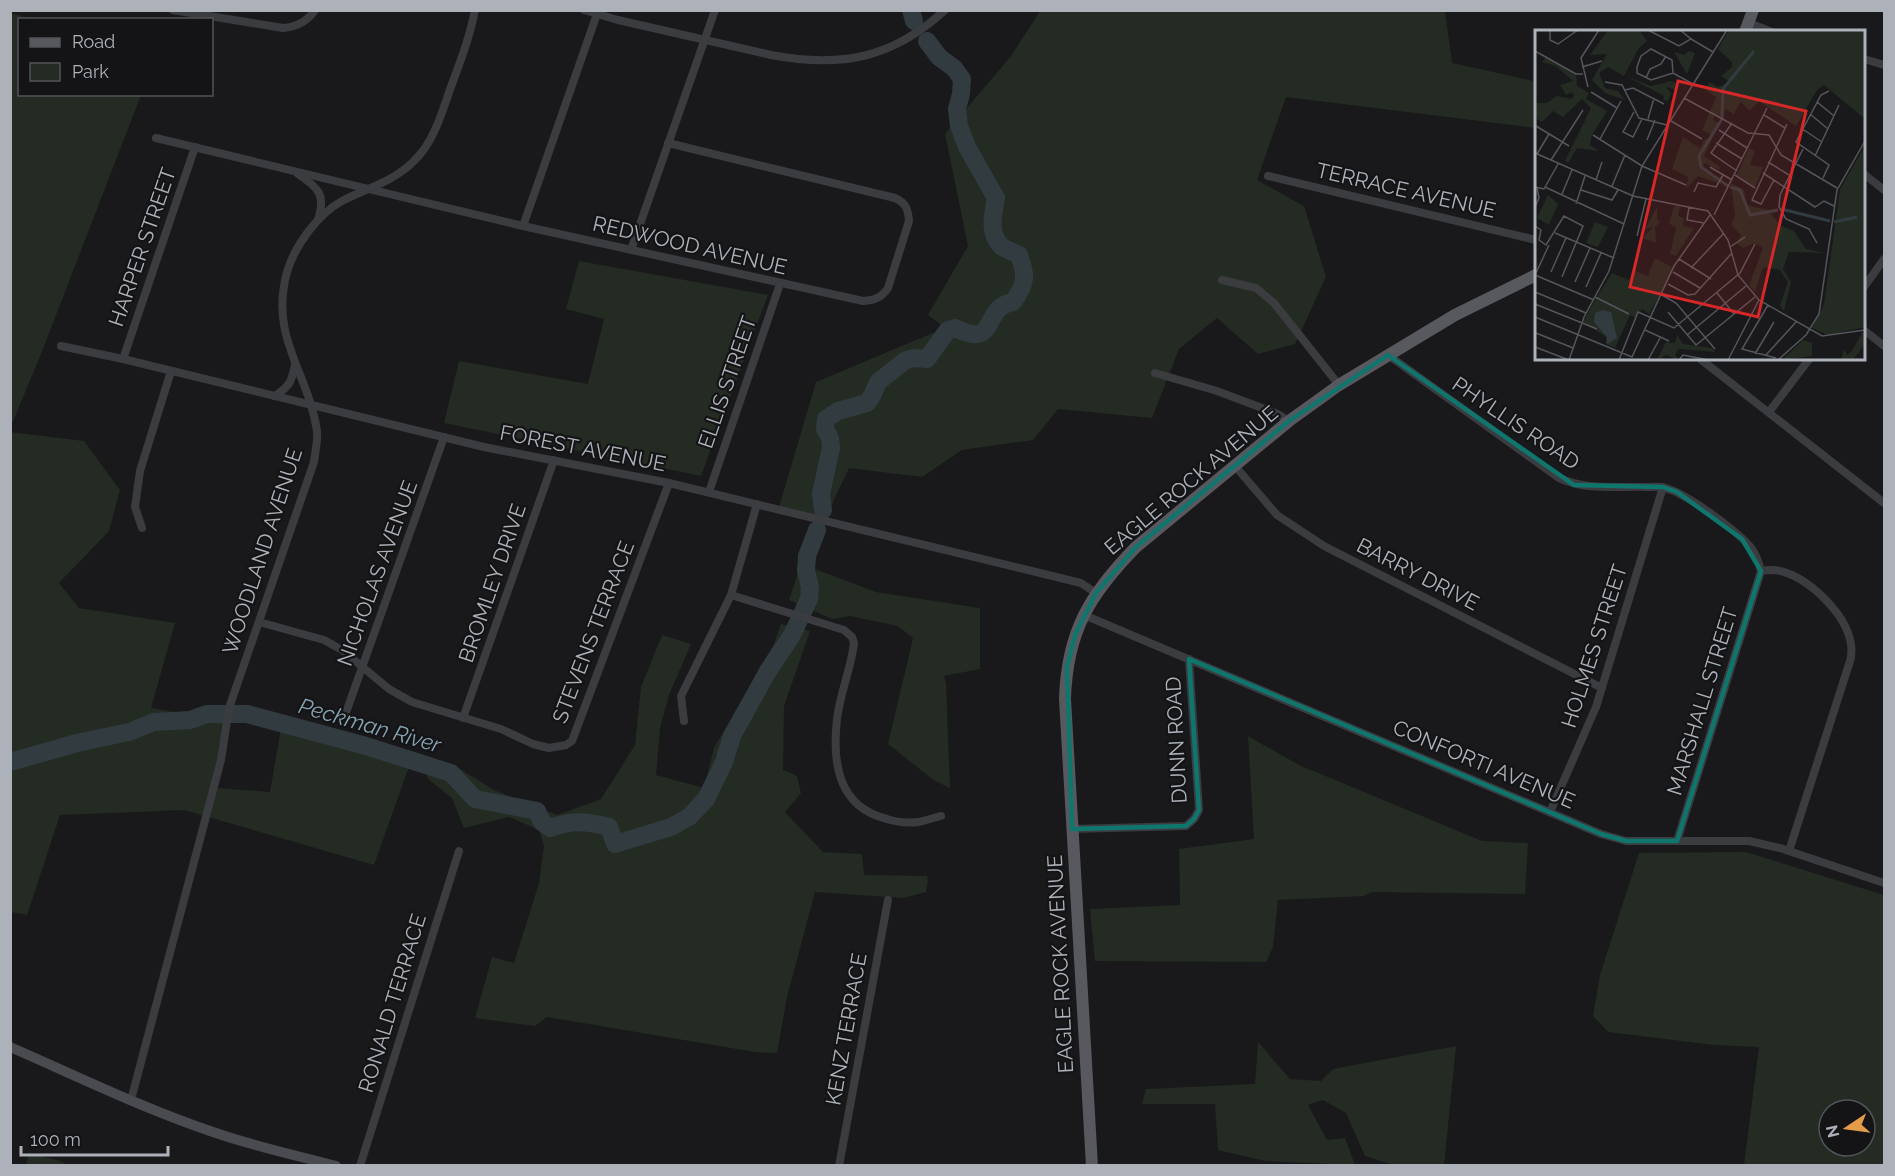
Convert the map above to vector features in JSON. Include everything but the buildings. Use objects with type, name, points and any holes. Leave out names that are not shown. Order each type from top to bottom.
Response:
[{"type":"main road","points":[[1747,27],[1753,10]]},
{"type":"main road","name":"EAGLE ROCK AVENUE","points":[[1092,1166],[1072,829],[1066,683],[1070,651],[1084,615],[1096,592],[1136,546],[1289,422],[1339,385],[1455,315],[1535,275]]},
{"type":"main road","points":[[10,1047],[131,1100],[210,1131],[336,1166]]},
{"type":"street","points":[[173,10],[283,28],[299,24],[315,10]]},
{"type":"street","name":"WOODLAND AVENUE","points":[[131,1100],[221,760],[229,708],[314,462],[317,433],[311,404],[288,346],[284,328],[282,299],[288,270],[308,233],[328,211],[398,175],[427,146],[470,34],[475,10]]},
{"type":"street","points":[[584,10],[618,20],[791,59],[836,61],[858,58],[895,45],[912,36],[945,10]]},
{"type":"street","points":[[618,20],[621,10]]},
{"type":"street","points":[[631,250],[715,10]]},
{"type":"street","points":[[523,226],[597,14]]},
{"type":"street","points":[[1747,27],[1762,30]]},
{"type":"street","points":[[1865,59],[1884,65]]},
{"type":"street","name":"REDWOOD AVENUE","points":[[156,138],[523,226],[780,284],[863,301],[883,296],[888,288],[909,221],[904,202],[668,143]]},
{"type":"street","name":"HARPER STREET","points":[[123,359],[195,147]]},
{"type":"street","points":[[295,172],[314,185],[321,195],[322,208],[318,222]]},
{"type":"street","name":"TERRACE AVENUE","points":[[1268,176],[1535,240]]},
{"type":"street","points":[[1865,176],[1884,190]]},
{"type":"street","points":[[1865,284],[1884,259]]},
{"type":"street","points":[[1222,280],[1256,288],[1274,303],[1339,385]]},
{"type":"street","name":"ELLIS STREET","points":[[709,492],[780,284]]},
{"type":"street","points":[[1865,332],[1884,346]]},
{"type":"street","name":"FOREST AVENUE","points":[[61,346],[444,437],[709,492],[1081,583],[1096,592]]},
{"type":"street","name":"PHYLLIS ROAD","points":[[1388,355],[1559,478],[1574,485],[1663,487],[1677,492],[1712,514],[1742,539],[1752,549],[1759,561],[1761,571]]},
{"type":"street","points":[[1702,360],[1884,503]]},
{"type":"street","points":[[1769,412],[1808,360]]},
{"type":"street","points":[[275,396],[286,389],[292,380],[295,362]]},
{"type":"street","points":[[142,528],[135,507],[140,471],[171,372]]},
{"type":"street","points":[[1155,373],[1227,395],[1278,414],[1289,422]]},
{"type":"street","name":"NICHOLAS AVENUE","points":[[343,721],[444,437]]},
{"type":"street","name":"BROMLEY DRIVE","points":[[463,718],[554,460]]},
{"type":"street","name":"BARRY DRIVE","points":[[1235,466],[1277,515],[1324,546],[1602,688]]},
{"type":"street","name":"STEVENS TERRACE","points":[[259,622],[324,640],[363,666],[388,689],[412,702],[501,729],[533,744],[549,748],[566,745],[572,741],[669,483]]},
{"type":"street","name":"HOLMES STREET","points":[[1550,812],[1596,707],[1663,487]]},
{"type":"street","points":[[684,721],[681,696],[731,594],[757,504]]},
{"type":"street","points":[[1761,571],[1775,570],[1804,581],[1826,599],[1837,614],[1852,645],[1851,658],[1789,851]]},
{"type":"street","name":"MARSHALL STREET","points":[[1677,841],[1761,571]]},
{"type":"street","points":[[731,594],[844,630],[852,637],[854,643],[841,694],[836,737],[840,778],[848,796],[873,816],[894,821],[917,822],[941,816]]},
{"type":"street","name":"CONFORTI AVENUE","points":[[1084,615],[1601,834],[1626,841],[1749,841],[1789,851],[1884,883]]},
{"type":"street","name":"DUNN ROAD","points":[[1072,829],[1186,826],[1194,819],[1199,810],[1190,658]]},
{"type":"street","name":"RONALD TERRACE","points":[[360,1166],[459,851]]},
{"type":"street","name":"KENZ TERRACE","points":[[839,1166],[888,900]]},
{"type":"highlighted area","points":[[1388,355],[1574,485],[1663,487],[1677,492],[1742,539],[1761,571],[1677,841],[1626,841],[1601,834],[1189,659],[1199,810],[1194,819],[1186,826],[1072,829],[1067,667],[1075,635],[1096,593],[1136,547],[1289,421]]},
{"type":"green space","points":[[1040,11],[1445,11],[1452,63],[1535,80],[1535,128],[1286,97],[1257,180],[1304,206],[1326,277],[1295,344],[1258,354],[1217,318],[1179,349],[1152,418],[1058,409],[1033,440],[962,450],[922,477],[849,468],[825,519],[779,507],[816,382],[945,328],[928,315],[968,246],[945,134],[1011,56]]},
{"type":"green space","points":[[10,13],[29,18],[18,18],[18,96],[141,96],[11,426]]},
{"type":"green space","points":[[579,261],[768,295],[701,476],[444,423],[459,361],[588,384],[604,319],[566,309]]},
{"type":"green space","points":[[10,432],[84,441],[120,490],[109,531],[59,583],[79,608],[175,623],[151,708],[228,721],[217,788],[270,792],[282,722],[412,758],[374,865],[184,810],[60,815],[27,915],[11,912]]},
{"type":"green space","points":[[801,564],[876,592],[980,608],[980,669],[944,676],[950,788],[935,781],[888,744],[913,638],[898,626],[850,616],[832,619],[789,600]]},
{"type":"green space","points":[[781,624],[810,631],[784,706],[783,770],[797,776],[801,793],[785,812],[823,852],[862,854],[864,875],[927,876],[926,892],[903,898],[815,892],[787,997],[777,1053],[755,1052],[547,1017],[535,1026],[475,1018],[492,957],[514,963],[539,883],[544,846],[539,830],[509,817],[464,828],[452,798],[428,779],[420,755],[452,764],[494,790],[557,815],[601,799],[635,745],[641,687],[662,635],[691,644],[669,695],[660,728],[656,775],[704,788],[714,748],[773,646]]},
{"type":"green space","points":[[1248,736],[1299,765],[1482,841],[1528,843],[1525,894],[1372,892],[1363,896],[1278,900],[1273,947],[1266,962],[1095,961],[1090,909],[1180,905],[1179,849],[1254,839]]},
{"type":"green space","points":[[1746,852],[1884,895],[1884,1165],[1744,1165],[1759,1047],[1714,1045],[1608,1032],[1593,1016],[1600,975],[1639,853]]},
{"type":"green space","points":[[1258,1042],[1290,1079],[1321,1081],[1333,1069],[1456,1046],[1444,1165],[1393,1165],[1365,1156],[1346,1113],[1323,1100],[1308,1105],[1327,1140],[1345,1138],[1355,1165],[1265,1161],[1218,1150],[1215,1104],[1142,1104],[1146,1089],[1255,1084]]},
{"type":"green space","points":[[29,1153],[60,1161],[68,1165],[26,1165]]},
{"type":"waterway","name":"Peckman River","points":[[911,10],[914,21]]},
{"type":"waterway","name":"Peckman River","points":[[823,510],[821,494],[831,448],[830,438],[825,429],[826,419],[838,411],[867,403],[878,382],[906,360],[927,359],[947,331],[955,328],[978,334],[984,331],[997,311],[1003,305],[1013,302],[1023,285],[1024,274],[1019,255],[1001,246],[994,235],[996,198],[967,147],[959,126],[957,109],[962,79],[954,68],[939,57],[927,41]]},
{"type":"waterway","name":"Peckman River","points":[[10,762],[77,743],[129,732],[154,722],[190,720],[207,714],[247,714],[366,746],[451,773],[475,799],[537,811],[542,822],[550,828],[579,822],[609,827],[615,844],[671,827],[689,817],[706,799],[724,762],[732,736],[768,671],[792,635],[809,599],[807,556],[817,530]]}]
